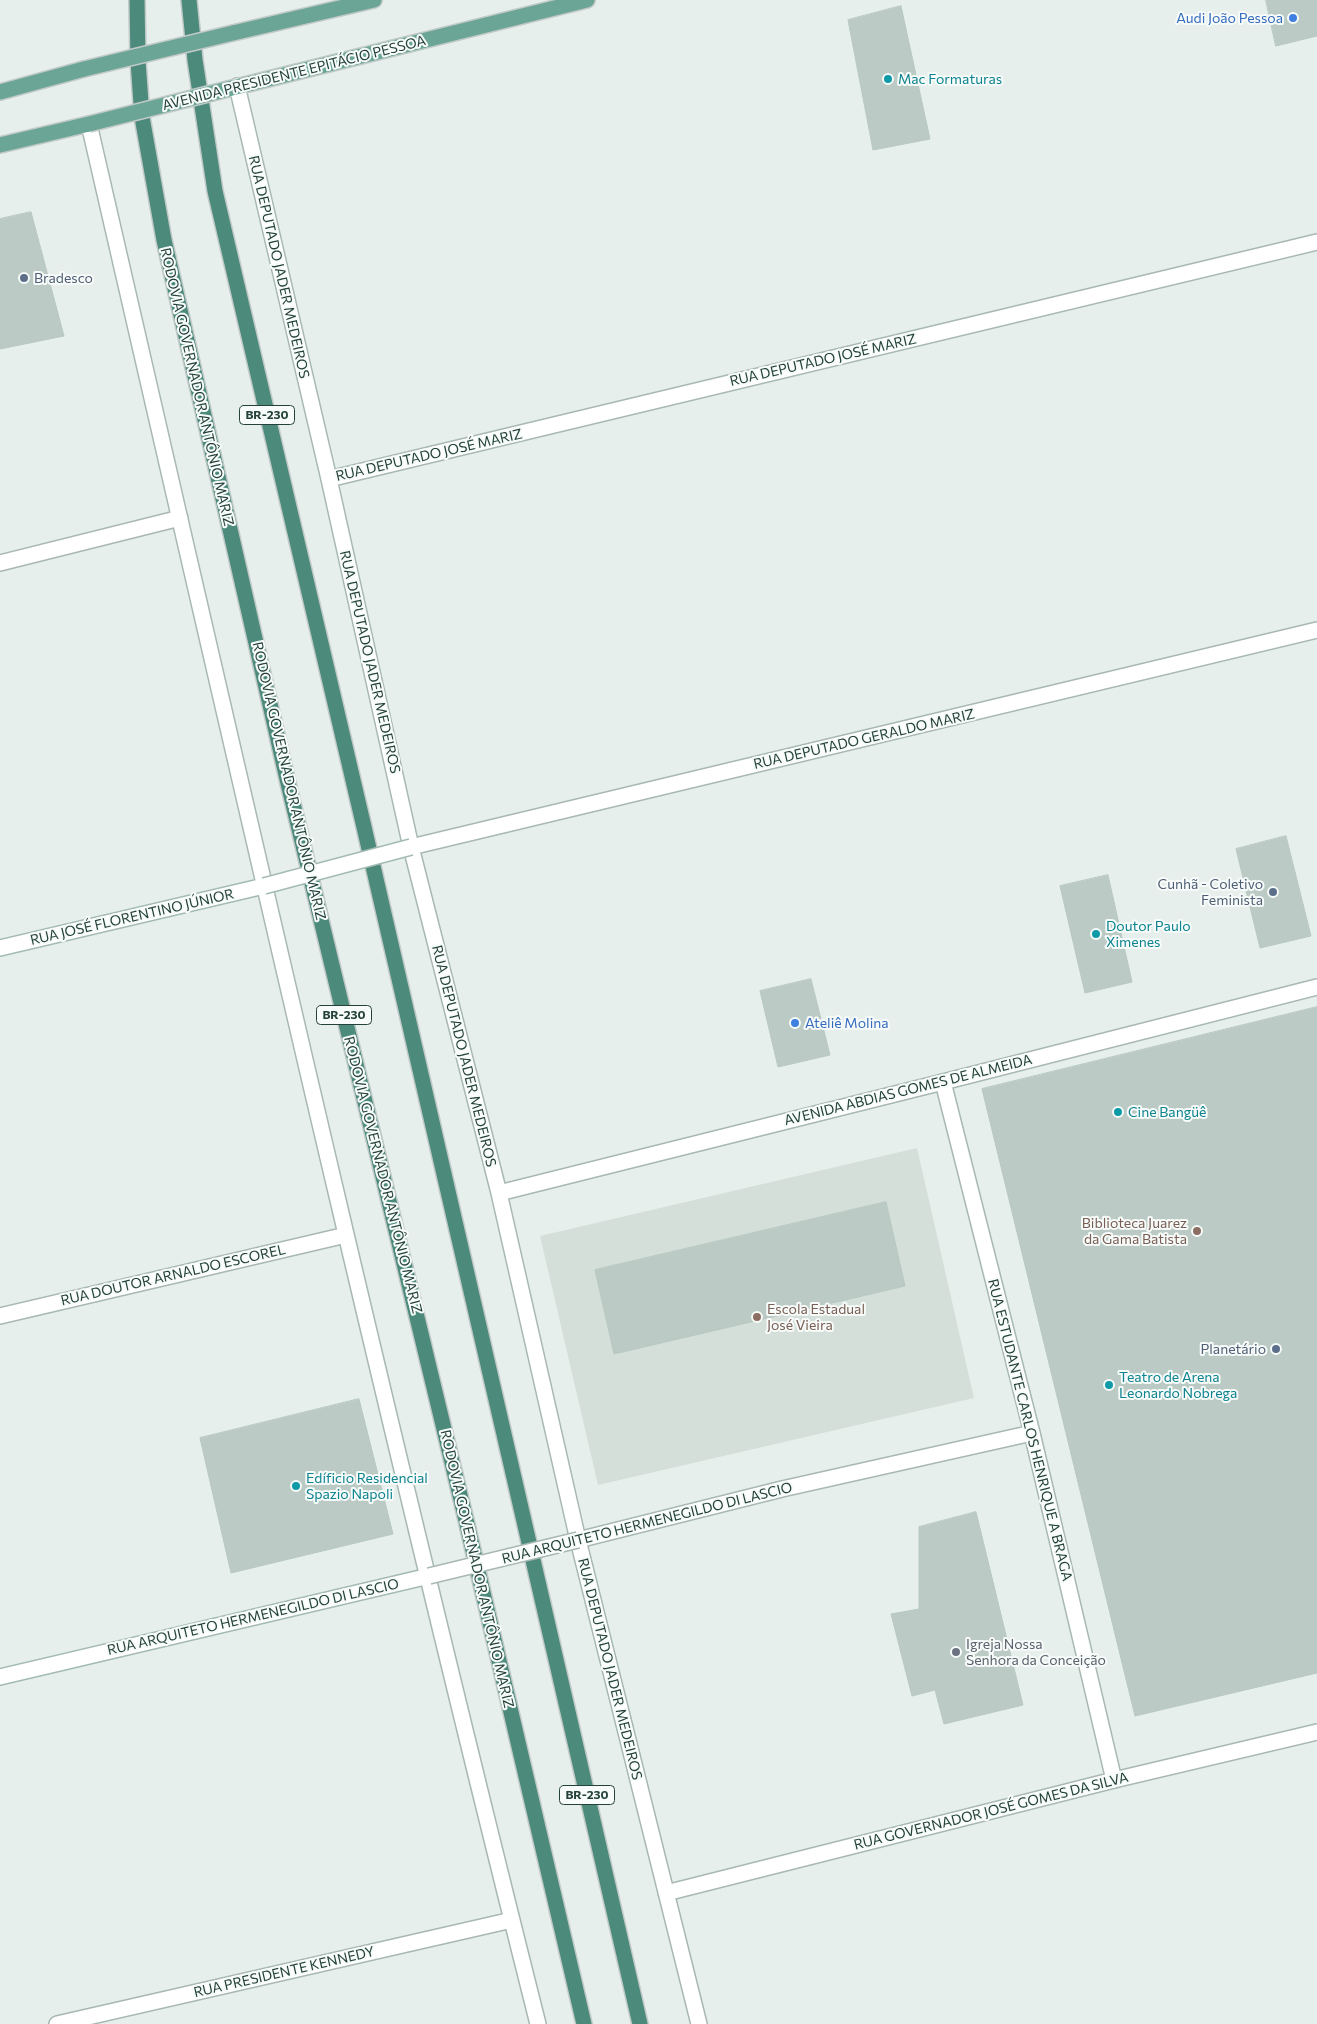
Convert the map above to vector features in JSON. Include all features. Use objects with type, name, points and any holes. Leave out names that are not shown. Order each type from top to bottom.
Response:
[{"type":"highway","name":"RODOVIA GOVERNADOR ANTÔNIO MARIZ","points":[[137,0],[138,61],[142,117],[166,250],[287,779],[466,1520],[584,2024]]},
{"type":"highway","name":"BR-230","points":[[189,0],[195,60],[215,192],[364,826],[640,2024]]},
{"type":"main road","points":[[0,92],[84,69],[374,0]]},
{"type":"main road","name":"AVENIDA PRESIDENTE EPITÁCIO PESSOA","points":[[0,145],[587,0]]},
{"type":"street","name":"RUA DEPUTADO JADER MEDEIROS","points":[[232,87],[329,479],[411,847],[499,1193],[578,1540],[698,2024]]},
{"type":"street","points":[[89,124],[346,1235],[538,2024]]},
{"type":"street","name":"RUA DEPUTADO JOSÉ MARIZ","points":[[329,479],[1317,242]]},
{"type":"street","points":[[0,563],[180,518]]},
{"type":"street","name":"RUA DEPUTADO GERALDO MARIZ","points":[[264,886],[411,847],[1317,630]]},
{"type":"street","name":"RUA JOSÉ FLORENTINO JÚNIOR","points":[[0,948],[264,886]]},
{"type":"street","name":"AVENIDA ABDIAS GOMES DE ALMEIDA","points":[[499,1193],[1317,987]]},
{"type":"street","name":"RUA ESTUDANTE CARLOS HENRIQUE A BRAGA","points":[[943,1082],[1032,1432],[1114,1780]]},
{"type":"street","name":"RUA DOUTOR ARNALDO ESCOREL","points":[[0,1316],[346,1235]]},
{"type":"street","name":"RUA ARQUITETO HERMENEGILDO DI LASCIO","points":[[0,1677],[429,1576],[782,1489],[1032,1432]]},
{"type":"street","name":"RUA GOVERNADOR JOSÉ GOMES DA SILVA","points":[[666,1893],[1114,1780],[1317,1732]]},
{"type":"street","name":"RUA PRESIDENTE KENNEDY","points":[[57,2024],[512,1920]]},
{"type":"shaded area","name":"Escola Estadual José Vieira","points":[[917,1148],[974,1398],[598,1485],[540,1236]]},
{"type":"building","name":"Audi João Pessoa","points":[[1266,0],[1317,0],[1317,36],[1276,46]]},
{"type":"building","name":"Mac Formaturas","points":[[901,6],[930,139],[873,150],[848,20]]},
{"type":"building","name":"Bradesco","points":[[31,212],[64,336],[0,349],[0,219]]},
{"type":"building","name":"Cunhã - Coletivo Feminista","points":[[1286,836],[1311,936],[1260,948],[1236,849]]},
{"type":"building","name":"Doutor Paulo Ximenes","points":[[1108,875],[1132,982],[1085,993],[1060,886]]},
{"type":"building","name":"Ateliê Molina","points":[[811,979],[830,1055],[778,1067],[760,991]]},
{"type":"building","points":[[1317,1007],[1317,1673],[1135,1716],[982,1089]]},
{"type":"building","points":[[886,1202],[905,1286],[614,1354],[595,1270]]},
{"type":"building","name":"Edíficio Residencial Spazio Napoli","points":[[359,1399],[393,1534],[231,1573],[200,1438]]},
{"type":"building","name":"Igreja Nossa Senhora da Conceição","points":[[976,1512],[1023,1705],[944,1724],[935,1690],[912,1696],[891,1614],[919,1609],[919,1527]]},
{"type":"place","name":"Audi João Pessoa","points":[[1293,18]]},
{"type":"place","name":"Mac Formaturas","points":[[888,79]]},
{"type":"place","name":"Bradesco","points":[[24,278]]},
{"type":"place","name":"Cunhã - Coletivo Feminista","points":[[1273,892]]},
{"type":"place","name":"Doutor Paulo Ximenes","points":[[1096,934]]},
{"type":"place","name":"Ateliê Molina","points":[[795,1023]]},
{"type":"place","name":"Cine Bangüê","points":[[1118,1112]]},
{"type":"place","name":"Biblioteca Juarez da Gama Batista","points":[[1197,1231]]},
{"type":"place","name":"Escola Estadual José Vieira","points":[[757,1317]]},
{"type":"place","name":"Planetário","points":[[1276,1349]]},
{"type":"place","name":"Teatro de Arena Leonardo Nobrega","points":[[1109,1385]]},
{"type":"place","name":"Edíficio Residencial Spazio Napoli","points":[[296,1486]]},
{"type":"place","name":"Igreja Nossa Senhora da Conceição","points":[[956,1652]]}]
